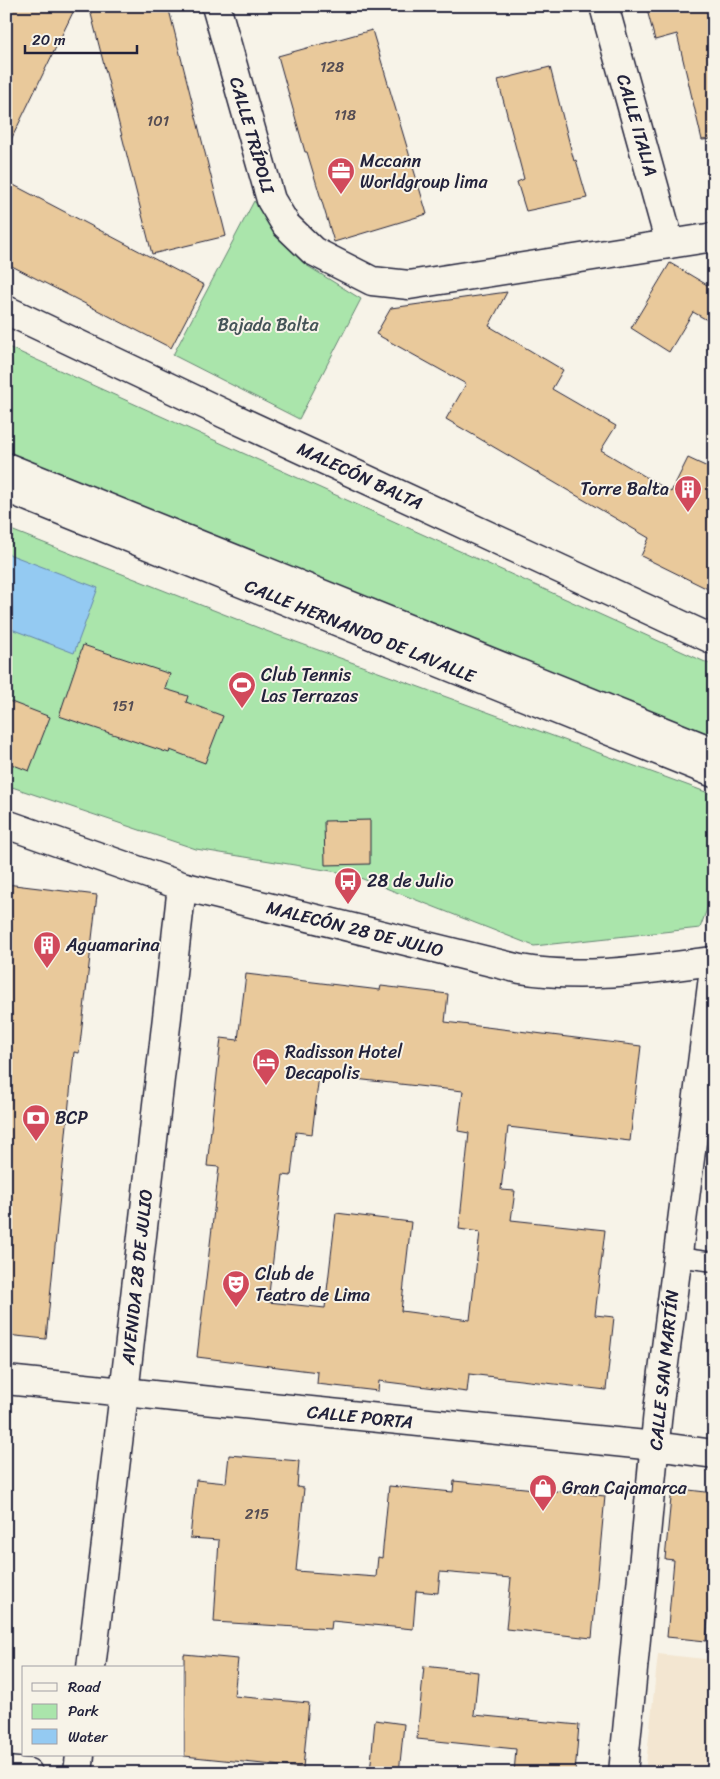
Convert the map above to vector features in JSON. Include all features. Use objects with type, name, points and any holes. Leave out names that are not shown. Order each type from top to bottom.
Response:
[{"type":"street","name":"CALLE TRÍPOLI","points":[[216,6],[271,200],[286,225],[313,251],[372,281],[409,284],[714,236]]},
{"type":"street","name":"CALLE ITALIA","points":[[604,6],[670,244]]},
{"type":"street","name":"MALECÓN BALTA","points":[[6,310],[225,414],[714,640]]},
{"type":"street","name":"CALLE HERNANDO DE LAVALLE","points":[[6,467],[714,752]]},
{"type":"street","name":"CALLE HERNANDO DE LAVALLE","points":[[6,488],[714,773]]},
{"type":"street","name":"MALECÓN 28 DE JULIO","points":[[6,824],[182,886],[503,966],[569,974],[616,973],[714,961]]},
{"type":"street","name":"AVENIDA 28 DE JULIO","points":[[91,1666],[182,886]]},
{"type":"street","name":"CALLE SAN MARTÍN","points":[[623,1773],[658,1412],[714,969]]},
{"type":"street","name":"CALLE PORTA","points":[[6,1380],[124,1394],[655,1446],[714,1454]]},
{"type":"street","points":[[78,1773],[80,1756]]},
{"type":"street","points":[[6,1771],[28,1773]]},
{"type":"lane","points":[[677,1257],[714,1262]]},
{"type":"shaded area","points":[[658,1654],[714,1660],[714,1742],[710,1773],[645,1773]]},
{"type":"green space","name":"Bajada Balta","points":[[254,201],[306,265],[361,299],[299,419],[173,355]]},
{"type":"green space","points":[[6,346],[714,666],[714,736],[6,457]]},
{"type":"green space","name":"Club Tennis Las Terrazas","points":[[6,528],[269,632],[714,795],[714,890],[700,928],[534,946],[350,874],[196,849],[6,785]]},
{"type":"water","points":[[6,553],[98,588],[74,653],[6,627]]},
{"type":"building","points":[[6,6],[76,6],[6,150]]},
{"type":"building","points":[[89,6],[168,6],[226,236],[152,254]]},
{"type":"building","points":[[646,6],[714,6],[714,139],[702,140],[677,34],[655,40]]},
{"type":"building","points":[[372,30],[427,214],[334,242],[307,152],[305,152],[278,56]]},
{"type":"building","points":[[550,67],[574,161],[576,160],[587,198],[526,211],[517,182],[524,179],[498,80]]},
{"type":"building","points":[[6,181],[204,285],[171,348],[6,263]]},
{"type":"building","points":[[670,263],[714,289],[714,324],[693,312],[669,352],[631,328]]},
{"type":"building","points":[[507,292],[489,326],[563,370],[552,389],[616,426],[601,450],[671,492],[688,458],[714,470],[714,592],[641,556],[649,538],[446,419],[466,384],[376,334],[391,308]]},
{"type":"building","points":[[83,645],[170,674],[165,689],[188,696],[186,702],[223,716],[205,763],[170,750],[169,753],[59,716]]},
{"type":"building","points":[[6,700],[50,717],[29,771],[6,762]]},
{"type":"building","points":[[370,820],[370,864],[325,865],[324,821]]},
{"type":"building","points":[[6,884],[97,895],[79,1053],[74,1052],[46,1339],[6,1335]]},
{"type":"building","points":[[246,974],[380,990],[381,986],[448,994],[445,1022],[641,1046],[630,1141],[508,1127],[501,1190],[515,1191],[511,1220],[605,1230],[595,1315],[614,1317],[606,1390],[469,1374],[467,1392],[379,1381],[378,1391],[317,1384],[318,1372],[197,1357],[219,1167],[207,1166],[221,1038],[238,1040]],"holes":[[[319,1075],[463,1091],[458,1131],[469,1133],[459,1229],[480,1232],[470,1320],[401,1311],[411,1222],[336,1213],[325,1308],[268,1302],[283,1175],[291,1176],[296,1132],[312,1134]]]},
{"type":"building","points":[[229,1455],[299,1461],[297,1487],[304,1488],[296,1571],[376,1577],[378,1557],[382,1558],[389,1486],[453,1492],[454,1481],[605,1496],[592,1638],[506,1629],[511,1578],[440,1572],[438,1593],[416,1591],[413,1629],[332,1621],[331,1629],[214,1622],[219,1540],[190,1538],[196,1480],[226,1483]]},
{"type":"building","points":[[672,1488],[714,1493],[714,1608],[709,1608],[706,1641],[667,1637],[674,1560],[665,1559]]},
{"type":"building","points":[[184,1654],[238,1659],[234,1696],[309,1703],[303,1768],[184,1756]]},
{"type":"building","points":[[424,1666],[478,1672],[474,1715],[579,1725],[575,1773],[514,1773],[516,1749],[417,1739]]},
{"type":"building","points":[[375,1720],[404,1724],[399,1773],[370,1773]]},
{"type":"place","name":"Mccann Worldgroup lima","points":[[341,195]]},
{"type":"place","name":"Torre Balta","points":[[688,513]]},
{"type":"place","name":"Club Tennis Las Terrazas","points":[[242,709]]},
{"type":"place","name":"28 de Julio","points":[[348,905]]},
{"type":"place","name":"Aguamarina","points":[[47,969]]},
{"type":"place","name":"Radisson Hotel Decapolis","points":[[266,1086]]},
{"type":"place","name":"BCP","points":[[36,1142]]},
{"type":"place","name":"Club de Teatro de Lima","points":[[236,1308]]},
{"type":"place","name":"Gran Cajamarca","points":[[543,1512]]}]
